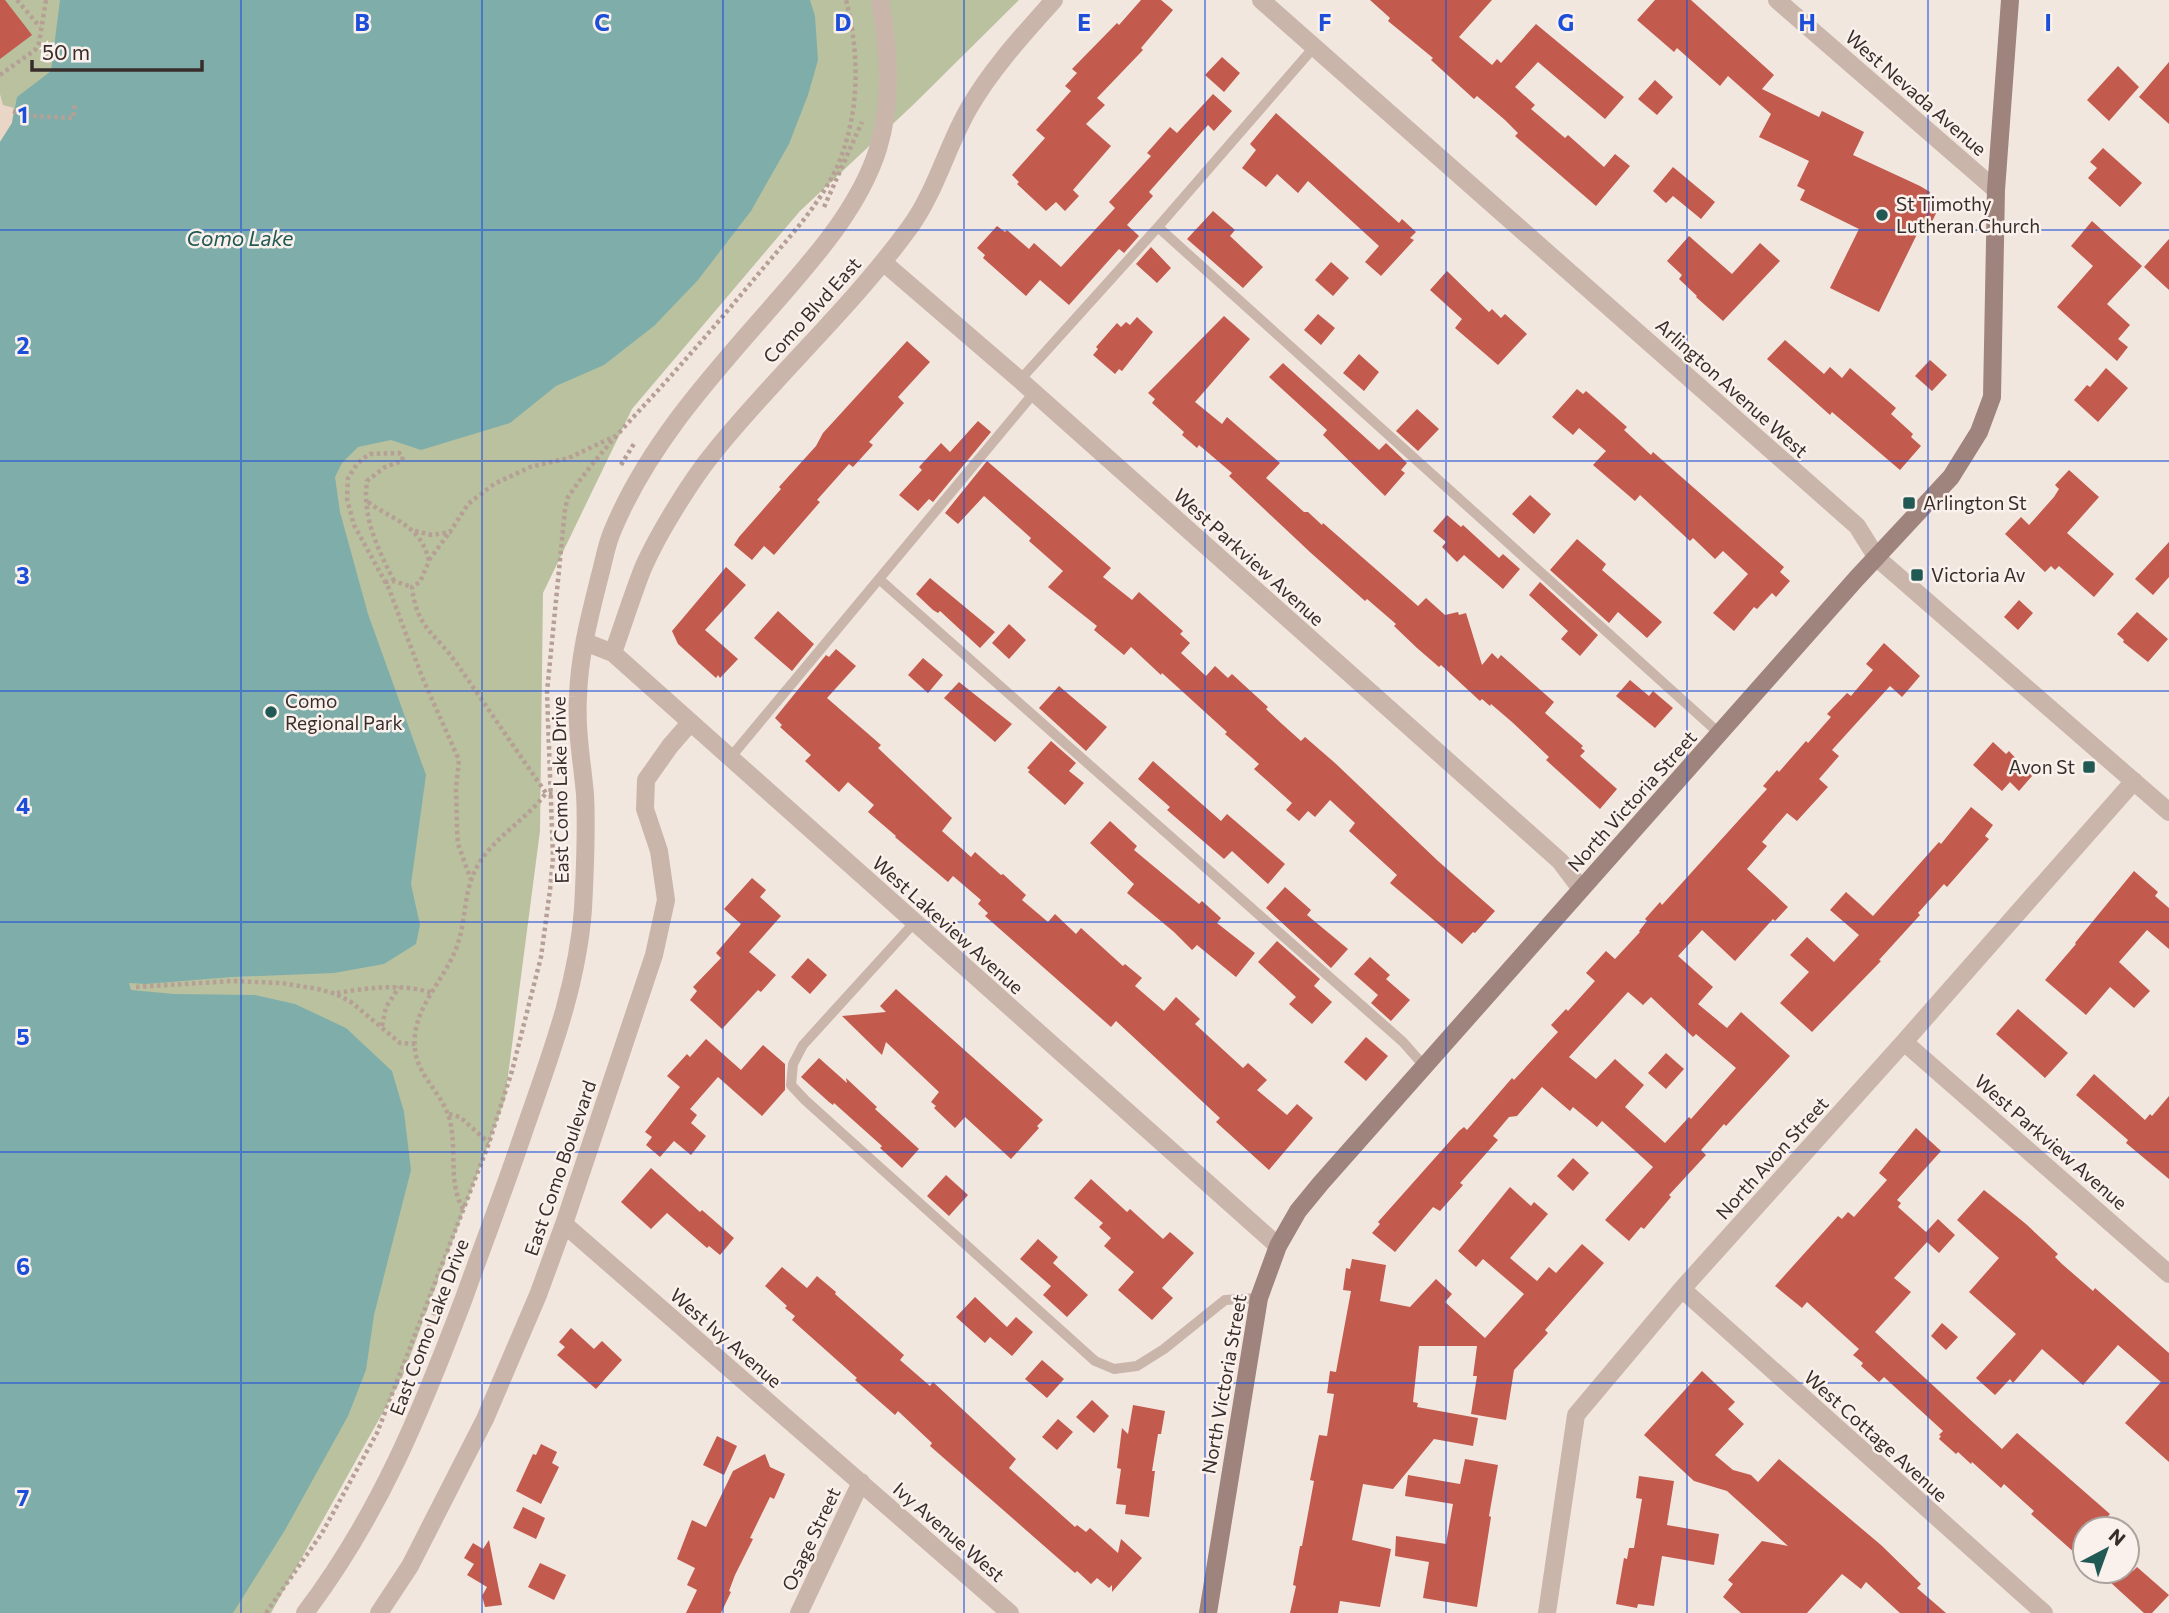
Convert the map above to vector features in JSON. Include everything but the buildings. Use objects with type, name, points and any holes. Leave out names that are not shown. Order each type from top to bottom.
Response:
[{"type":"street","name":"East Como Lake Drive","points":[[305,1613],[329,1581],[380,1497],[431,1385],[509,1174],[563,1015],[576,964],[582,913],[585,795],[579,752],[578,698],[592,605],[610,535],[660,441],[697,393],[806,268],[863,186],[878,148],[888,100],[888,57],[880,0]]},
{"type":"street","name":"Como Blvd East","points":[[613,653],[644,567],[677,508],[714,452],[883,262],[912,225],[934,185],[968,109],[993,70],[1054,0]]},
{"type":"street","name":"Arlington Avenue West","points":[[1261,0],[1857,526],[1877,558],[2169,812]]},
{"type":"street","name":"West Nevada Avenue","points":[[1777,0],[1996,190]]},
{"type":"street","name":"North Victoria Street","points":[[1208,1613],[1259,1298],[1278,1246],[1298,1211],[1856,579],[1951,477],[1979,432],[1992,397],[1996,190],[2011,0]]},
{"type":"street","name":"West Parkview Avenue","points":[[883,262],[1020,380],[1560,862],[1581,889]]},
{"type":"street","name":"West Lakeview Avenue","points":[[585,642],[613,653],[1278,1246]]},
{"type":"street","name":"East Como Boulevard","points":[[379,1613],[410,1566],[485,1419],[538,1295],[564,1224],[654,955],[666,900],[659,851],[645,809],[646,780],[690,723]]},
{"type":"street","name":"North Avon Street","points":[[1547,1613],[1576,1415],[1682,1289],[2134,781]]},
{"type":"street","name":"West Parkview Avenue","points":[[1904,1042],[2169,1274]]},
{"type":"street","name":"West Ivy Avenue","points":[[564,1224],[861,1482]]},
{"type":"street","name":"West Cottage Avenue","points":[[1682,1289],[2044,1613]]},
{"type":"street","name":"Osage Street","points":[[799,1613],[861,1482]]},
{"type":"street","name":"Ivy Avenue West","points":[[861,1482],[1010,1613]]},
{"type":"lane","points":[[1020,380],[1158,228],[1315,46]]},
{"type":"lane","points":[[1158,228],[1720,734]]},
{"type":"lane","points":[[730,758],[1033,394]]},
{"type":"lane","points":[[878,579],[1403,1042],[1425,1068]]},
{"type":"lane","points":[[914,923],[803,1045],[793,1064],[791,1085],[1095,1361],[1114,1369],[1137,1366],[1164,1349],[1225,1300],[1259,1298]]},
{"type":"path","points":[[17,0],[41,28]]},
{"type":"path","points":[[0,75],[35,50],[39,43],[46,0]]},
{"type":"path","points":[[13,111],[32,116],[73,118],[75,102]]},
{"type":"path","points":[[412,587],[420,582],[429,561],[468,504],[495,484],[530,467],[569,458],[618,434]]},
{"type":"path","points":[[394,581],[370,529],[367,517],[368,481],[385,467],[402,461],[403,456],[398,453],[370,454],[352,471],[346,488],[354,525],[385,582],[433,704],[459,760],[456,788],[458,844],[471,880]]},
{"type":"path","points":[[368,502],[414,530],[432,535],[450,533]]},
{"type":"path","points":[[414,530],[422,541],[429,561]]},
{"type":"path","points":[[385,582],[394,581],[412,587]]},
{"type":"path","points":[[412,587],[414,604],[427,629],[454,659],[545,793]]},
{"type":"path","points":[[463,1209],[456,1196],[449,1114],[421,1067],[415,1044],[417,1018],[458,944],[465,898],[478,864],[488,850],[534,808],[545,793]]},
{"type":"path","points":[[545,793],[564,793]]},
{"type":"path","points":[[136,987],[233,981],[281,983],[336,994],[351,1002],[400,1043],[415,1044]]},
{"type":"path","points":[[336,994],[399,987],[419,988],[432,993]]},
{"type":"path","points":[[382,1027],[386,1007],[399,987]]},
{"type":"path","points":[[449,1114],[460,1117],[489,1143]]},
{"type":"green space","name":"Como Lake","points":[[0,0],[1019,0],[800,211],[632,409],[543,593],[540,831],[505,1099],[402,1378],[271,1613],[0,1613]]},
{"type":"shaded area","points":[[0,94],[3,105],[14,108],[12,123],[0,142]]},
{"type":"water","name":"Como Lake","points":[[60,0],[810,0],[815,16],[818,60],[789,144],[751,211],[698,280],[654,326],[604,365],[556,386],[510,423],[421,450],[391,440],[358,447],[342,463],[335,477],[340,512],[368,614],[426,775],[411,884],[420,925],[416,944],[384,964],[334,973],[129,983],[131,990],[174,994],[255,995],[295,1004],[346,1028],[392,1071],[404,1112],[411,1170],[374,1315],[366,1370],[348,1416],[285,1530],[233,1613],[0,1613],[0,142],[12,123],[17,97],[51,71]]},
{"type":"place","name":"St Timothy Lutheran Church","points":[[1882,215]]},
{"type":"place","name":"Arlington St","points":[[1909,503]]},
{"type":"place","name":"Victoria Av","points":[[1917,575]]},
{"type":"place","name":"Como Regional Park","points":[[271,712]]},
{"type":"place","name":"Avon St","points":[[2089,767]]}]
